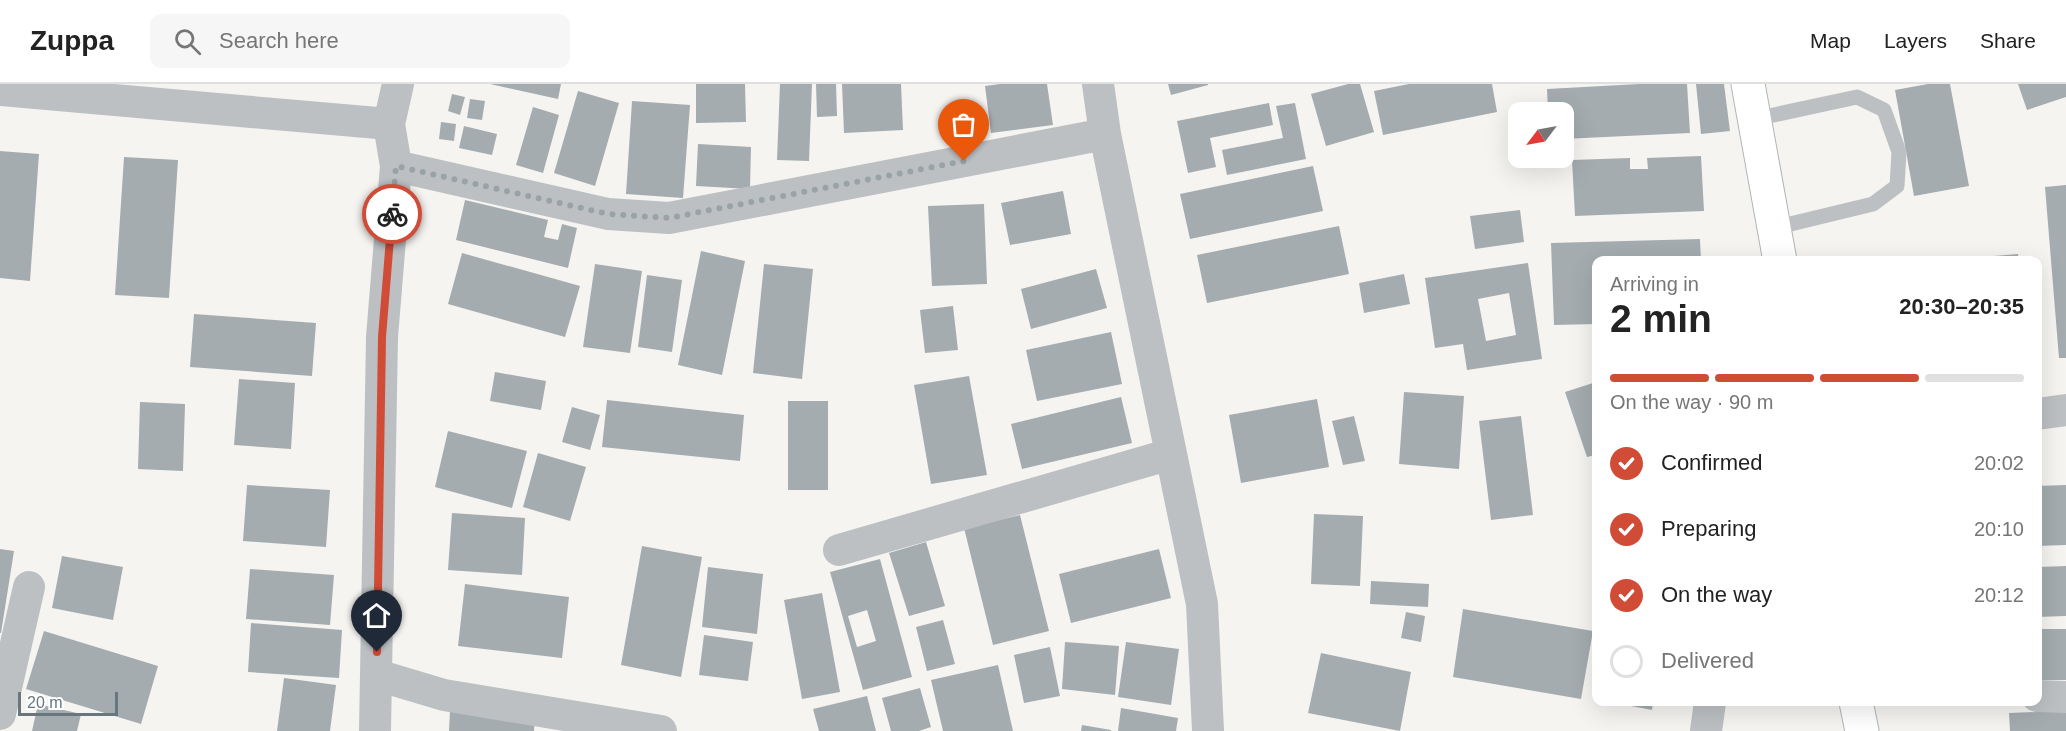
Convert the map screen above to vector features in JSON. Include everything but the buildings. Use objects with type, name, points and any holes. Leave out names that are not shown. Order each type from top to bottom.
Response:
[{"type":"street","points":[[375,731],[382,337],[396,166],[389,124],[398,84]]},
{"type":"street","points":[[1098,84],[1105,134],[1202,603],[1208,731]]},
{"type":"street","points":[[1748,84],[1779,256]]},
{"type":"street","points":[[0,90],[389,124]]},
{"type":"street","points":[[396,166],[608,214],[669,218],[1105,134]]},
{"type":"street","points":[[2042,413],[2066,410]]},
{"type":"street","points":[[839,550],[1171,454]]},
{"type":"street","points":[[0,714],[29,587]]},
{"type":"street","points":[[377,675],[444,695],[661,731]]},
{"type":"street","points":[[2042,696],[2066,697]]},
{"type":"street","points":[[1706,731],[1709,706]]},
{"type":"street","points":[[1857,706],[1862,731]]},
{"type":"lane","points":[[1755,119],[1857,97],[1884,110],[1899,152],[1897,186],[1873,204],[1774,228]]},
{"type":"way so far","points":[[392,214],[396,166],[608,214],[669,218],[964,161]]},
{"type":"route","points":[[377,652],[382,337],[392,214]]}]
